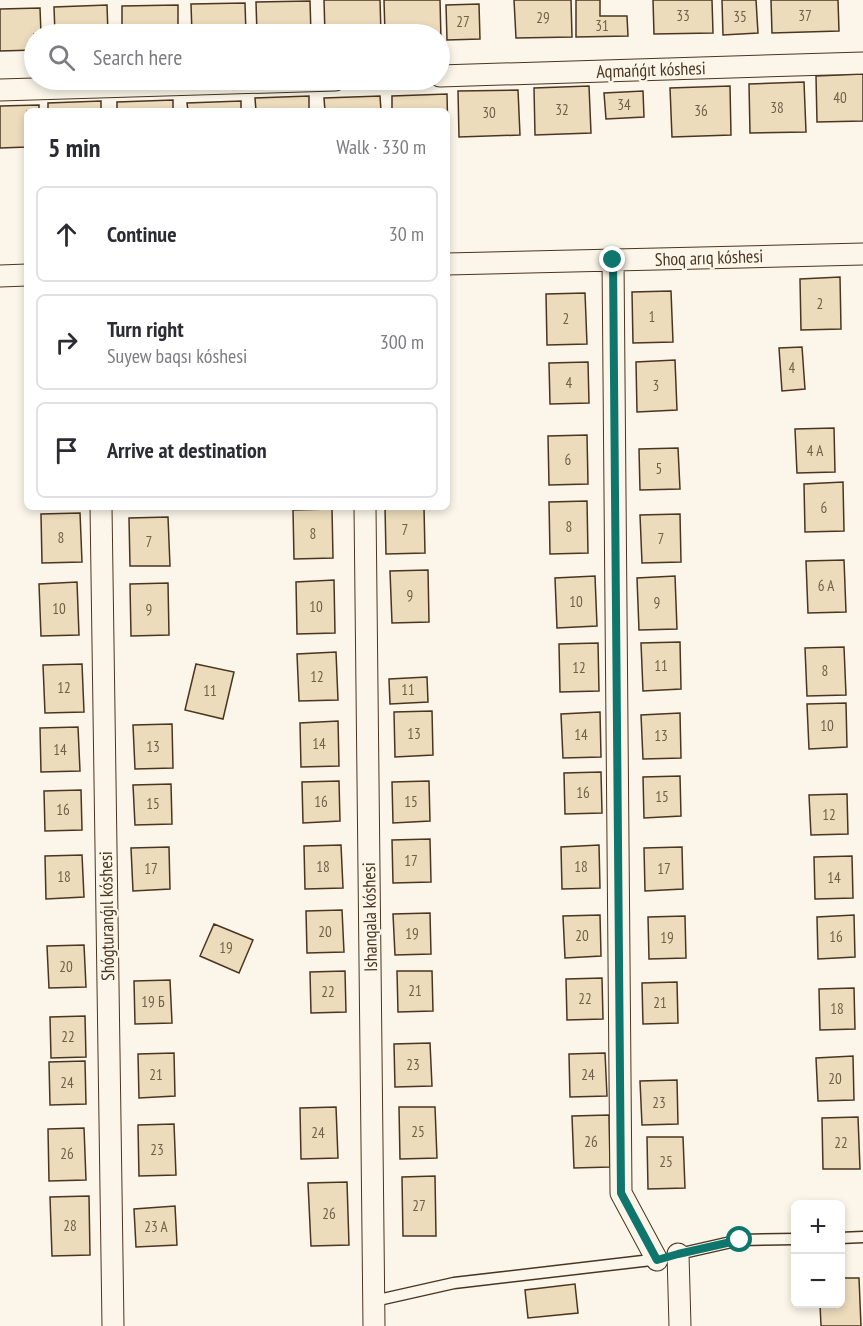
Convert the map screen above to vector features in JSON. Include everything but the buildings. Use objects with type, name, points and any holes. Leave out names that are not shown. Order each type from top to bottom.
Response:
[{"type":"street","name":"Aqmańǵıt kóshesi","points":[[450,76],[863,63]]},
{"type":"street","points":[[0,90],[24,89]]},
{"type":"street","name":"Shoq arıq kóshesi","points":[[450,264],[863,254]]},
{"type":"street","points":[[613,260],[621,1193],[657,1260]]},
{"type":"street","points":[[0,276],[24,275]]},
{"type":"street","name":"Shógturanǵıl kóshesi","points":[[101,510],[113,1326]]},
{"type":"street","name":"Ishanqala kóshesi","points":[[365,510],[374,1326]]},
{"type":"street","points":[[678,1254],[680,1326]]},
{"type":"lane","points":[[845,1238],[863,1237]]},
{"type":"lane","points":[[374,1301],[454,1283],[657,1260],[740,1240],[791,1239]]},
{"type":"route","points":[[613,260],[621,1193],[657,1260],[740,1240]]}]
